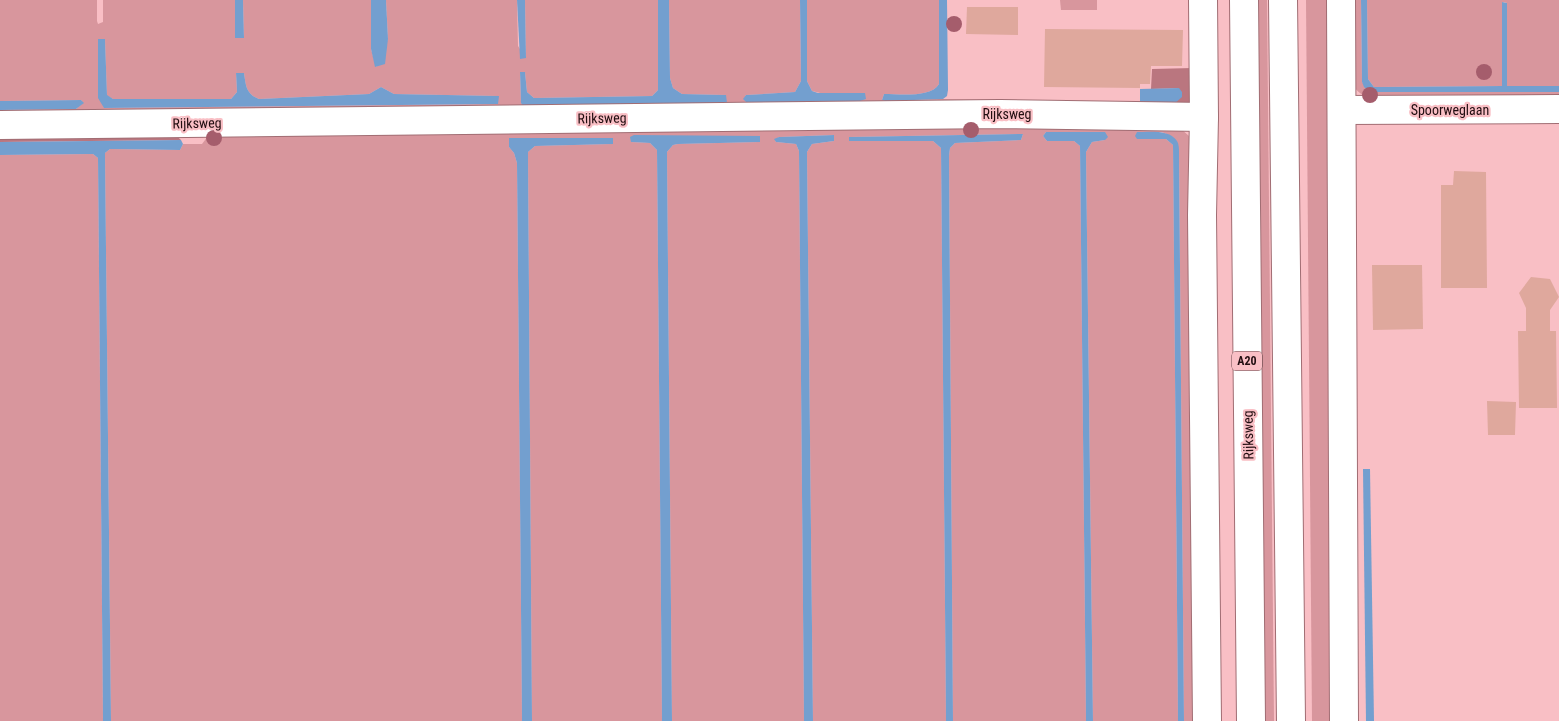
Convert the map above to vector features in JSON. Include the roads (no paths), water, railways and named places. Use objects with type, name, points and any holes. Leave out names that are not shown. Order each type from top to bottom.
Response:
[{"type":"main road","points":[[1203,0],[1204,117],[1202,215],[1207,721]]},
{"type":"main road","name":"Rijksweg","points":[[1244,0],[1252,721]]},
{"type":"main road","points":[[1284,0],[1291,721]]},
{"type":"main road","points":[[1341,0],[1344,721]]},
{"type":"main road","name":"Spoorweglaan","points":[[1342,110],[1559,109]]},
{"type":"main road","name":"Rijksweg","points":[[0,125],[1000,114],[1204,117]]},
{"type":"water","points":[[235,0],[243,0],[244,38],[235,38]]},
{"type":"water","points":[[371,0],[386,0],[388,39],[385,64],[375,67],[371,49]]},
{"type":"water","points":[[517,0],[525,0],[526,58],[520,59]]},
{"type":"water","points":[[658,0],[669,0],[670,78],[673,88],[682,94],[726,95],[727,103],[523,106],[521,103],[520,72],[525,72],[527,92],[534,98],[652,96],[658,90]]},
{"type":"water","points":[[800,0],[807,0],[807,81],[812,91],[818,93],[865,93],[866,99],[857,102],[747,103],[743,99],[746,95],[795,92],[801,81]]},
{"type":"water","points":[[939,0],[947,0],[947,96],[943,99],[882,100],[884,94],[906,95],[922,93],[935,88],[939,84]]},
{"type":"water","points":[[1361,0],[1367,0],[1368,79],[1374,87],[1502,86],[1502,2],[1507,3],[1507,86],[1559,86],[1559,92],[1370,92],[1364,87],[1362,82]]},
{"type":"water","points":[[98,39],[105,39],[107,95],[113,99],[231,99],[237,92],[236,73],[244,73],[249,92],[259,99],[369,94],[381,87],[394,94],[499,96],[498,104],[104,108],[98,98]]},
{"type":"water","points":[[1179,88],[1182,92],[1182,97],[1174,104],[1140,105],[1140,89]]},
{"type":"water","points":[[81,100],[84,103],[76,109],[0,110],[0,101]]},
{"type":"water","points":[[1046,132],[1105,132],[1108,137],[1105,140],[1092,142],[1086,152],[1093,721],[1086,721],[1080,146],[1074,141],[1047,141],[1043,136]]},
{"type":"water","points":[[1137,132],[1164,133],[1174,137],[1179,148],[1184,721],[1178,721],[1173,145],[1166,139],[1137,139],[1135,136]]},
{"type":"water","points":[[1023,134],[1021,140],[955,143],[950,148],[953,721],[946,721],[941,148],[933,141],[849,141],[849,137]]},
{"type":"water","points":[[634,135],[760,136],[760,142],[678,144],[673,145],[667,152],[672,721],[662,721],[657,150],[650,143],[631,142],[630,137]]},
{"type":"water","points":[[834,135],[834,141],[812,144],[807,152],[813,721],[804,721],[799,151],[796,144],[776,142],[774,139],[779,137]]},
{"type":"water","points":[[509,138],[613,138],[613,144],[535,146],[528,152],[532,721],[522,721],[517,163],[514,153],[509,147]]},
{"type":"water","points":[[181,140],[183,144],[180,150],[110,149],[105,153],[111,721],[103,721],[98,158],[93,154],[0,155],[0,142]]},
{"type":"water","points":[[1363,469],[1370,469],[1374,721],[1366,721]]}]
